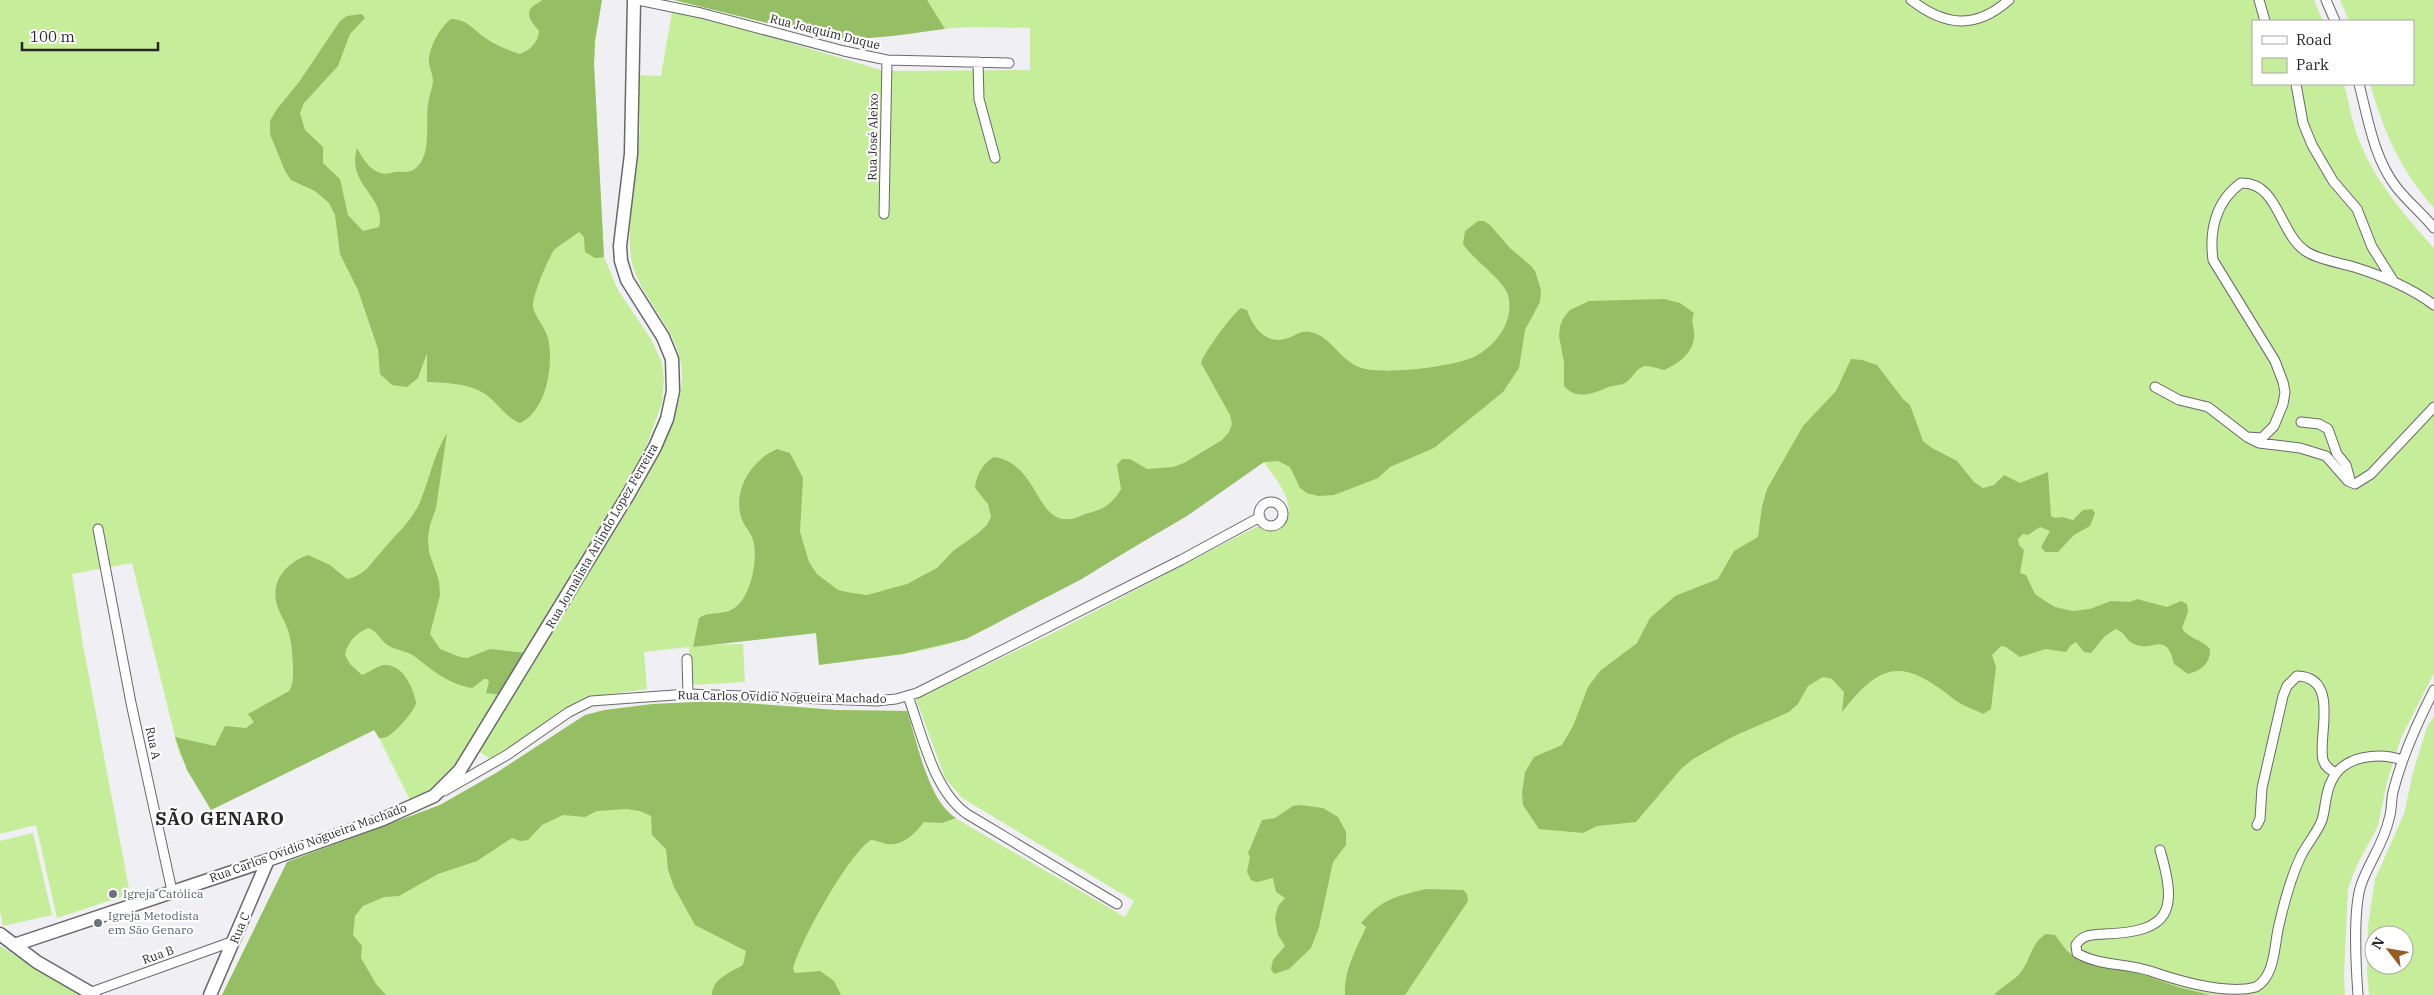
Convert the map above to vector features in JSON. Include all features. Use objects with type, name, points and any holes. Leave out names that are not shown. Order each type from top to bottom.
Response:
[{"type":"street","name":"Rua Jornalista Arlindo Lopez Ferreira","points":[[434,796],[460,770],[579,577],[655,447],[670,406],[674,377],[672,359],[663,337],[627,280],[621,262],[620,246],[631,154],[636,0]]},
{"type":"street","name":"Rua Joaquim Duque","points":[[636,0],[717,17],[844,51],[886,60],[1009,63]]},
{"type":"street","points":[[1911,0],[1935,16],[1950,21],[1971,21],[1994,12],[2009,0]]},
{"type":"street","points":[[2259,0],[2265,20]]},
{"type":"street","points":[[2326,0],[2335,20]]},
{"type":"street","name":"Rua José Aleixo","points":[[884,214],[886,60]]},
{"type":"street","points":[[978,62],[979,99],[995,158]]},
{"type":"street","points":[[2296,85],[2303,123],[2312,146],[2333,181],[2357,210],[2372,246],[2394,282]]},
{"type":"street","points":[[2359,85],[2373,139],[2387,172],[2397,188],[2434,228]]},
{"type":"street","points":[[2247,437],[2262,438],[2268,434],[2280,416],[2285,392],[2275,361],[2213,260],[2212,228],[2221,204],[2228,194],[2241,183],[2258,186],[2272,202],[2292,236],[2307,252],[2394,282],[2434,305]]},
{"type":"street","points":[[2155,387],[2179,400],[2208,407],[2247,437],[2259,443],[2316,452],[2334,462],[2351,483]]},
{"type":"street","points":[[2351,483],[2360,482],[2371,474],[2434,407]]},
{"type":"street","points":[[2301,422],[2319,424],[2328,429],[2337,454],[2346,465],[2351,483]]},
{"type":"street","name":"Rua Carlos Ovídio Nogueira Machado","points":[[14,945],[268,860],[383,819],[434,796],[507,755],[580,706],[606,698],[688,694],[876,701],[908,696],[1064,620],[1260,518]]},
{"type":"street","name":"Rua A","points":[[98,529],[172,891]]},
{"type":"street","points":[[686,659],[688,694]]},
{"type":"street","points":[[2257,825],[2260,819],[2262,788],[2283,696],[2287,686],[2297,676],[2311,679],[2320,692],[2325,724],[2323,760],[2329,770],[2336,773]]},
{"type":"street","points":[[2358,995],[2357,923],[2360,887],[2368,866],[2381,846],[2390,818],[2392,795],[2402,760],[2434,690]]},
{"type":"street","points":[[908,696],[936,772],[947,796],[954,804],[967,814],[1117,904]]},
{"type":"street","points":[[2160,850],[2169,884],[2170,900],[2166,914],[2152,925],[2140,929],[2087,935],[2079,941],[2076,949],[2077,953],[2106,963],[2146,970],[2207,990],[2231,992],[2250,990],[2263,981],[2270,968],[2279,924],[2294,873],[2302,854],[2321,822],[2331,780],[2343,766],[2370,756],[2389,755],[2402,760]]},
{"type":"street","name":"Rua C","points":[[210,995],[268,860]]},
{"type":"street","points":[[0,934],[37,962],[91,994]]},
{"type":"street","name":"Rua B","points":[[91,994],[234,941]]},
{"type":"green space","points":[[0,0],[602,0],[595,41],[594,64],[604,257],[618,290],[651,339],[662,363],[664,380],[662,403],[643,455],[623,492],[459,764],[430,793],[411,802],[375,730],[211,810],[179,753],[132,563],[72,574],[83,645],[130,894],[57,918],[36,825],[0,834]]},
{"type":"green space","points":[[542,0],[602,0],[595,41],[594,64],[604,257],[595,258],[585,252],[584,237],[579,232],[555,249],[551,255],[544,269],[533,302],[536,315],[548,338],[550,348],[549,373],[537,408],[520,423],[507,415],[488,396],[474,388],[459,384],[427,382],[427,353],[418,378],[407,387],[392,385],[380,374],[378,349],[358,290],[340,254],[335,215],[329,203],[315,191],[291,180],[285,171],[270,134],[270,121],[340,21],[347,16],[362,14],[365,18],[350,34],[338,66],[304,103],[300,113],[305,130],[323,147],[323,163],[340,179],[348,215],[363,231],[379,227],[380,216],[377,207],[357,172],[355,161],[357,148],[366,163],[380,173],[408,172],[419,164],[426,149],[427,112],[433,82],[429,63],[430,51],[443,27],[451,19],[456,19],[469,25],[492,42],[520,54],[530,48],[537,39],[539,31],[529,17],[529,14],[532,7]]},
{"type":"green space","points":[[674,0],[2314,0],[2323,20],[2252,20],[2252,85],[2344,85],[2352,120],[2373,170],[2402,211],[2434,248],[2434,673],[2401,738],[2387,782],[2378,826],[2357,865],[2348,888],[2344,975],[2345,995],[222,995],[287,862],[440,805],[496,773],[585,715],[605,710],[653,704],[720,701],[836,710],[907,711],[929,781],[942,806],[950,815],[1125,917],[1134,901],[962,798],[945,778],[916,699],[1059,630],[1258,526],[1267,529],[1277,528],[1285,521],[1289,513],[1288,504],[1280,486],[1264,462],[1178,520],[1119,556],[989,628],[965,639],[929,649],[819,665],[816,633],[704,645],[743,644],[745,682],[691,685],[689,647],[644,652],[647,689],[584,698],[564,709],[539,728],[490,759],[479,751],[644,482],[671,425],[679,399],[682,376],[676,345],[637,278],[630,251],[632,203],[640,132],[639,75],[661,76],[672,11],[748,30],[881,70],[1030,70],[1030,28],[955,28],[872,37],[828,38]]},
{"type":"green space","points":[[674,0],[927,0],[945,29],[872,38],[828,38]]},
{"type":"green space","points":[[2340,0],[2434,0],[2434,208],[2411,179],[2394,150],[2381,119],[2370,85],[2414,85],[2414,20],[2349,20]]},
{"type":"green space","points":[[1478,221],[1484,221],[1490,225],[1510,248],[1535,271],[1541,290],[1540,302],[1525,330],[1519,368],[1503,392],[1434,448],[1390,467],[1378,478],[1334,495],[1318,496],[1307,493],[1300,488],[1290,467],[1278,461],[1264,462],[1187,516],[1080,580],[966,639],[903,654],[819,665],[816,633],[693,647],[699,618],[732,609],[737,606],[746,594],[754,569],[755,552],[752,537],[741,517],[739,506],[742,486],[760,460],[777,449],[790,453],[803,478],[800,532],[809,562],[817,574],[838,590],[867,595],[907,584],[937,568],[953,551],[987,525],[991,517],[988,504],[975,488],[981,470],[994,457],[1009,462],[1020,470],[1050,512],[1059,518],[1072,519],[1101,509],[1114,499],[1121,489],[1117,465],[1122,459],[1130,459],[1147,469],[1173,467],[1184,463],[1222,440],[1229,432],[1232,424],[1230,415],[1201,363],[1219,334],[1241,308],[1247,310],[1257,329],[1267,337],[1280,340],[1301,332],[1318,334],[1354,365],[1362,368],[1386,371],[1435,367],[1464,361],[1482,352],[1502,332],[1509,314],[1509,305],[1508,295],[1500,282],[1463,244],[1465,231]]},
{"type":"green space","points":[[1664,299],[1680,303],[1694,313],[1692,320],[1694,339],[1689,351],[1681,360],[1664,370],[1644,366],[1637,370],[1625,383],[1590,394],[1574,393],[1564,386],[1564,362],[1559,336],[1560,326],[1570,310],[1589,301]]},
{"type":"green space","points":[[1851,359],[1877,365],[1903,399],[1910,405],[1923,441],[1957,461],[1974,482],[1983,488],[1994,485],[2004,475],[2020,483],[2048,472],[2051,516],[2073,520],[2083,510],[2092,509],[2095,513],[2090,526],[2074,535],[2058,552],[2045,552],[2041,547],[2050,531],[2040,527],[2028,535],[2023,534],[2018,539],[2019,545],[2024,550],[2020,573],[2026,575],[2035,594],[2055,607],[2073,611],[2090,609],[2111,601],[2130,602],[2137,599],[2167,607],[2181,601],[2187,604],[2188,612],[2182,628],[2188,635],[2210,649],[2209,659],[2197,671],[2188,674],[2174,664],[2167,647],[2158,644],[2141,646],[2134,644],[2116,629],[2105,636],[2091,653],[2084,652],[2076,642],[2066,652],[2046,649],[2020,657],[2006,647],[2001,646],[1992,655],[1996,667],[1991,709],[1983,714],[1958,702],[1922,678],[1908,672],[1895,671],[1883,674],[1870,682],[1842,712],[1844,692],[1832,679],[1823,677],[1808,686],[1798,704],[1789,712],[1734,736],[1693,759],[1681,769],[1636,822],[1597,826],[1583,833],[1539,829],[1523,805],[1522,793],[1525,772],[1534,757],[1562,745],[1573,726],[1588,687],[1600,671],[1637,643],[1650,618],[1675,596],[1718,579],[1734,551],[1758,537],[1762,506],[1767,489],[1803,426],[1836,391]]},
{"type":"green space","points":[[447,433],[436,508],[428,538],[429,552],[439,581],[440,595],[430,634],[440,649],[460,657],[467,658],[490,649],[527,653],[502,695],[486,693],[489,682],[487,679],[484,679],[472,688],[448,680],[411,654],[389,646],[369,628],[353,638],[345,655],[350,664],[362,675],[384,665],[393,667],[403,674],[413,691],[416,702],[413,710],[404,721],[394,732],[386,737],[379,738],[374,730],[211,810],[187,770],[175,737],[215,746],[225,726],[246,728],[254,722],[248,714],[289,691],[293,676],[291,646],[288,630],[278,609],[275,596],[278,581],[282,574],[293,563],[308,555],[330,565],[347,579],[363,572],[403,528],[417,509],[438,450]]},
{"type":"green space","points":[[720,701],[836,710],[907,711],[931,785],[946,810],[956,818],[942,823],[924,822],[912,835],[899,843],[887,844],[871,840],[850,862],[838,880],[815,920],[793,969],[795,973],[820,971],[834,981],[841,995],[712,995],[713,989],[719,980],[743,965],[746,951],[695,925],[674,887],[668,870],[666,849],[652,835],[651,816],[640,811],[626,809],[597,811],[585,817],[563,815],[542,825],[528,840],[520,841],[512,838],[477,861],[438,874],[399,896],[384,897],[363,906],[355,916],[353,935],[362,946],[361,958],[376,984],[386,995],[222,995],[287,862],[440,805],[496,773],[585,715],[605,710],[653,704]]},
{"type":"green space","points":[[2434,716],[2434,995],[2369,995],[2367,975],[2414,975],[2414,925],[2368,925],[2375,879],[2404,814],[2413,772],[2427,727]]},
{"type":"green space","points":[[1293,806],[1323,808],[1338,817],[1346,832],[1346,845],[1333,862],[1319,927],[1311,948],[1289,969],[1274,974],[1271,969],[1273,960],[1285,946],[1278,935],[1275,918],[1278,906],[1285,898],[1276,892],[1273,878],[1257,882],[1251,880],[1247,872],[1250,857],[1248,853],[1262,820],[1275,818]]},
{"type":"green space","points":[[33,833],[52,915],[3,926],[0,912],[0,841]]},
{"type":"green space","points":[[1426,889],[1463,890],[1467,894],[1468,901],[1405,995],[1345,995],[1348,968],[1366,927],[1361,923],[1376,909],[1390,900]]},
{"type":"green space","points":[[2046,934],[2055,935],[2067,951],[2075,957],[2135,972],[2178,987],[2210,995],[1994,995],[2021,972],[2037,942]]},
{"type":"green space","points":[[0,946],[80,995],[0,995]]},
{"type":"place","name":"Igreja Católica","points":[[113,894]]},
{"type":"place","name":"Igreja Metodista em São Genaro","points":[[98,923]]},
{"type":"district","name":"SÃO GENARO","points":[[220,819]]}]
